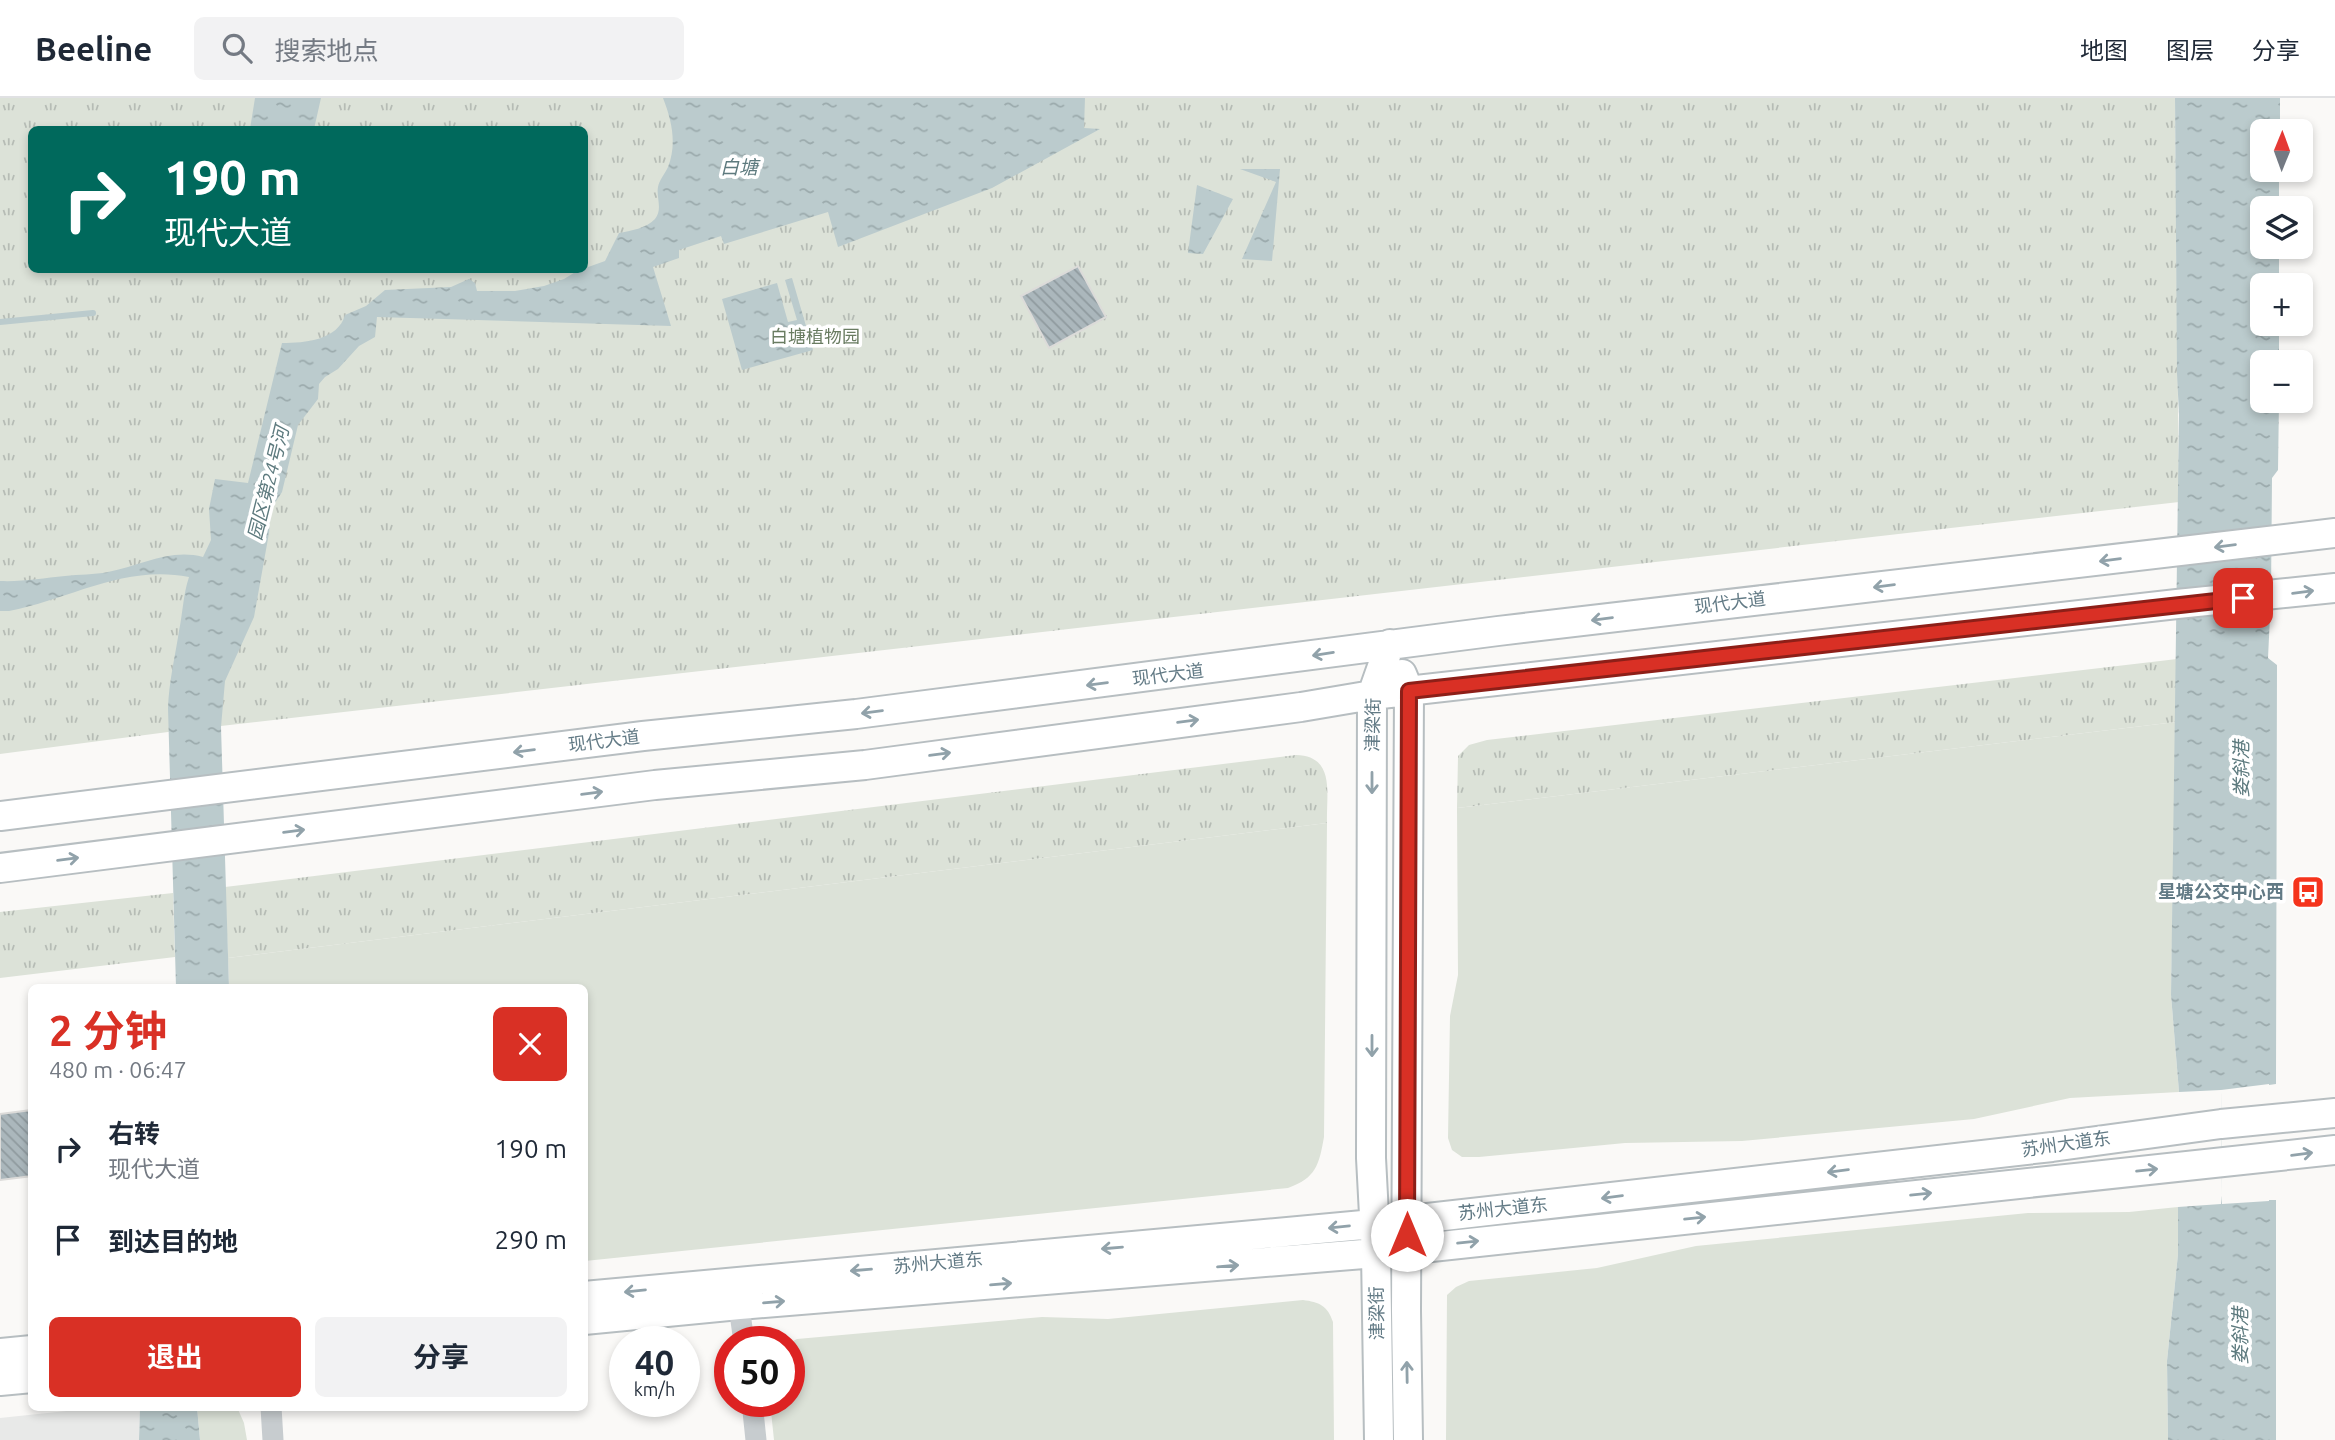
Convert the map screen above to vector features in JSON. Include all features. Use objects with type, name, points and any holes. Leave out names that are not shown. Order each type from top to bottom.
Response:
[{"type":"main road","name":"现代大道","points":[[0,816],[643,736],[856,714],[1390,644],[2335,533]]},
{"type":"main road","points":[[0,868],[654,785],[865,765],[1301,707],[1372,695],[2335,588]]},
{"type":"main road","name":"津梁街","points":[[1390,644],[1409,691],[1406,1220],[1408,1440]]},
{"type":"main road","name":"津梁街","points":[[1379,1440],[1376,1253],[1371,1158],[1372,695],[1390,644]]},
{"type":"main road","name":"苏州大道东","points":[[588,1319],[737,1293],[1374,1224],[2052,1147],[2221,1124],[2335,1113]]},
{"type":"main road","name":"苏州大道东","points":[[588,1296],[737,1293],[1376,1253],[2335,1150]]},
{"type":"main road","points":[[0,1353],[28,1350]]},
{"type":"main road","points":[[0,1381],[28,1378]]},
{"type":"street","points":[[737,1293],[742,1326]]},
{"type":"street","points":[[271,1411],[273,1440]]},
{"type":"street","points":[[754,1417],[756,1440]]},
{"type":"shaded area","points":[[66,1411],[140,1411],[139,1440],[0,1440],[0,1418]]},
{"type":"green space","name":"白塘植物园","points":[[0,98],[2175,98],[2179,502],[168,732],[0,754]]},
{"type":"green space","points":[[2177,659],[2176,722],[1457,808],[1458,756],[1469,745],[1487,740]]},
{"type":"green space","points":[[2176,722],[2171,995],[2179,1092],[2070,1098],[1974,1119],[1742,1141],[1625,1143],[1479,1157],[1462,1157],[1452,1150],[1448,1138],[1450,1016],[1458,975],[1457,808]]},
{"type":"green space","points":[[1296,755],[1309,757],[1323,769],[1327,789],[1327,823],[228,958],[225,887]]},
{"type":"green space","points":[[1327,823],[1324,1137],[1315,1169],[1305,1180],[1288,1188],[588,1261],[588,984],[229,984],[228,958]]},
{"type":"green space","points":[[173,893],[175,957],[0,978],[0,912]]},
{"type":"green space","points":[[2178,1207],[2178,1254],[2167,1361],[2168,1440],[1446,1440],[1447,1295],[1469,1281],[1597,1268],[1696,1246],[2028,1213],[2129,1212]]},
{"type":"green space","points":[[1303,1300],[1322,1306],[1333,1322],[1334,1440],[774,1440],[772,1417],[805,1417],[805,1338],[1042,1317],[1108,1319]]},
{"type":"green space","points":[[197,1411],[239,1411],[247,1440],[200,1440]]},
{"type":"water","points":[[255,98],[321,98],[315,126],[250,126]]},
{"type":"water","points":[[663,98],[1085,98],[1084,128],[1100,129],[992,188],[838,247],[828,212],[724,244],[721,236],[679,250],[679,258],[653,267],[671,326],[377,317],[375,337],[359,346],[338,369],[325,377],[319,384],[318,399],[298,425],[282,492],[271,509],[254,617],[225,681],[221,727],[229,984],[176,984],[168,708],[172,669],[189,577],[165,574],[120,579],[9,611],[0,611],[0,581],[103,573],[167,556],[203,557],[211,540],[209,509],[215,479],[248,483],[282,343],[310,341],[328,335],[341,323],[345,315],[366,306],[385,290],[451,287],[469,279],[475,283],[477,291],[515,291],[544,286],[574,273],[588,273],[588,267],[605,261],[619,233],[643,227],[655,219],[659,207],[658,187],[671,158],[673,141]]},
{"type":"water","name":"娄斜港","points":[[2175,98],[2280,98],[2280,119],[2250,119],[2250,182],[2279,182],[2279,196],[2250,196],[2250,259],[2279,259],[2279,273],[2250,273],[2250,336],[2279,336],[2279,350],[2250,350],[2250,413],[2279,413],[2278,470],[2272,478],[2268,658],[2277,665],[2276,1084],[2269,1085],[2269,1200],[2276,1200],[2276,1440],[2168,1440],[2167,1361],[2178,1254],[2178,1207],[2221,1204],[2222,1196],[2221,1090],[2179,1092],[2171,995],[2179,415]]},
{"type":"water","points":[[1240,169],[1280,169],[1272,261],[1242,259],[1276,182]]},
{"type":"water","points":[[1197,185],[1233,199],[1203,254],[1188,253]]},
{"type":"water","points":[[792,278],[813,350],[742,370],[722,299],[777,283],[788,322],[797,320],[785,280]]},
{"type":"water","points":[[140,1411],[197,1411],[200,1440],[139,1440]]},
{"type":"pier","points":[[2269,1084],[2269,1201],[2222,1204],[2221,1090]]},
{"type":"building","points":[[1078,266],[1106,317],[1049,348],[1021,296]]},
{"type":"building","points":[[28,1110],[28,1176],[0,1180],[0,1114]]},
{"type":"waterway","points":[[0,322],[93,313]]},
{"type":"place","name":"星塘公交中心西","points":[[2308,892]]},
{"type":"route","points":[[1407,1235],[1409,691],[2243,598]]},
{"type":"water label","name":"白塘","points":[[739,167]]},
{"type":"water label","name":"园区第24号河","points":[[268,483]]}]
